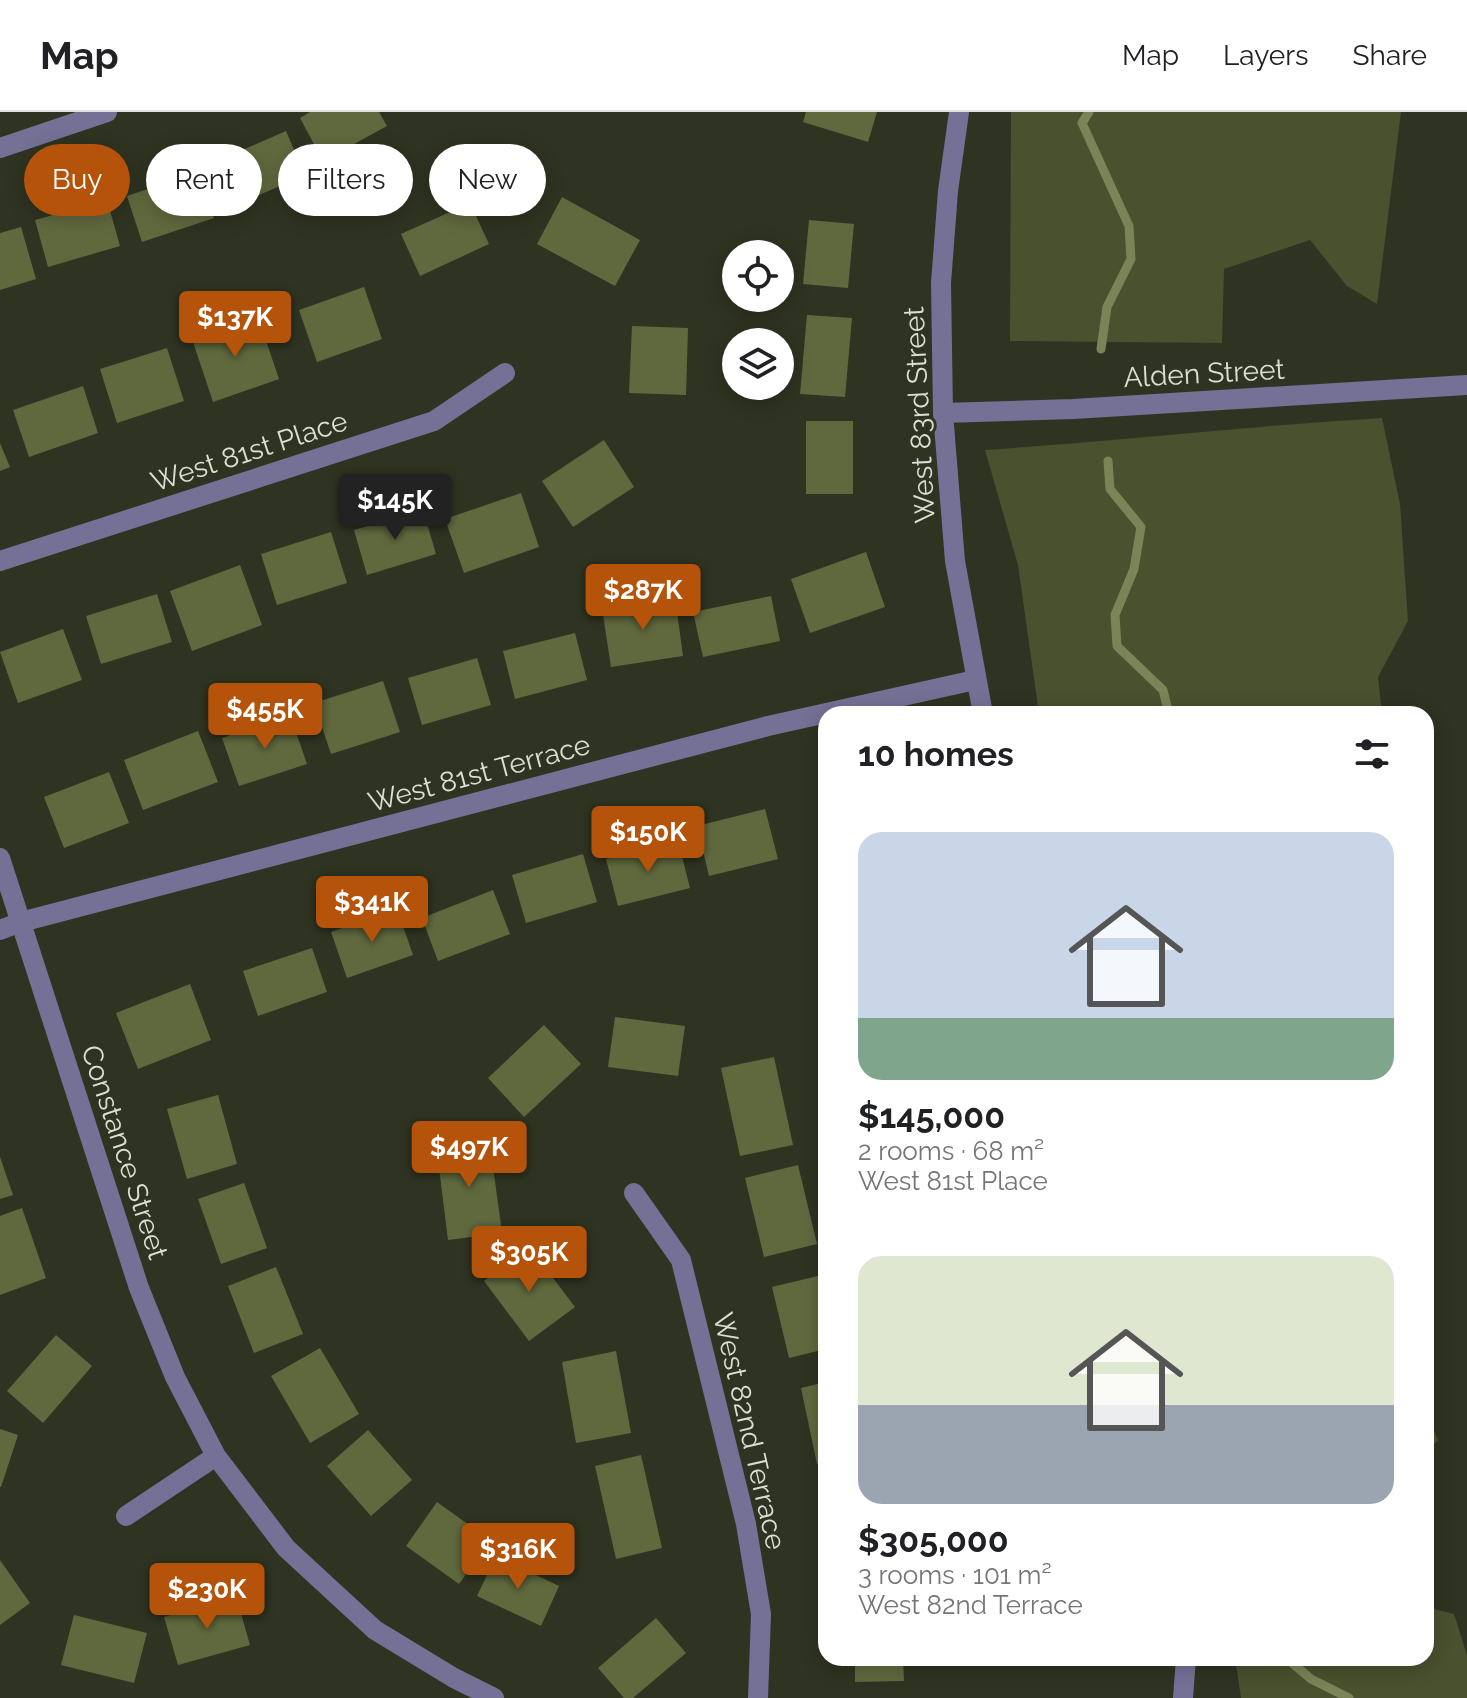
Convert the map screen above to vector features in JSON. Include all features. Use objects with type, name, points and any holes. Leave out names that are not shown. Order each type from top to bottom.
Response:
[{"type":"street","points":[[0,148],[107,112]]},
{"type":"street","name":"West 83rd Street","points":[[959,112],[948,191],[941,283],[943,413],[955,561],[981,706]]},
{"type":"street","name":"West 81st Place","points":[[0,561],[434,421],[505,373]]},
{"type":"street","name":"Alden Street","points":[[943,413],[1073,409],[1467,385]]},
{"type":"street","name":"West 81st Terrace","points":[[858,706],[975,680]]},
{"type":"street","name":"West 81st Terrace","points":[[0,930],[818,715]]},
{"type":"street","name":"Constance Street","points":[[0,858],[139,1288],[175,1377],[216,1456],[286,1548],[375,1630],[454,1678],[494,1698]]},
{"type":"street","name":"West 82nd Terrace","points":[[634,1193],[681,1260],[746,1524],[761,1614],[758,1698]]},
{"type":"street","points":[[126,1516],[216,1456]]},
{"type":"street","points":[[1183,1698],[1185,1666]]},
{"type":"green space","points":[[1011,112],[1401,112],[1377,304],[1347,286],[1310,240],[1224,269],[1222,343],[1010,341]]},
{"type":"green space","points":[[1382,418],[1400,504],[1408,621],[1378,677],[1381,706],[1038,706],[1018,565],[985,450]]},
{"type":"green space","points":[[1434,1609],[1454,1614],[1467,1655],[1467,1698],[1241,1698],[1236,1666],[1434,1666]]},
{"type":"building","points":[[310,112],[379,112],[387,126],[354,144],[314,144],[300,118]]},
{"type":"building","points":[[806,112],[877,112],[868,142],[803,122]]},
{"type":"building","points":[[286,131],[292,144],[278,144],[278,187],[262,194],[262,144],[256,144]]},
{"type":"building","points":[[146,190],[146,216],[214,218],[142,242],[130,205],[130,195]]},
{"type":"building","points":[[562,197],[640,240],[615,286],[537,244]]},
{"type":"building","points":[[49,216],[112,216],[120,246],[48,267],[35,220]]},
{"type":"building","points":[[441,216],[476,216],[489,244],[420,276],[401,234]]},
{"type":"building","points":[[809,220],[854,224],[848,288],[803,284]]},
{"type":"building","points":[[21,227],[36,279],[0,290],[0,233]]},
{"type":"building","points":[[364,287],[382,339],[317,362],[299,310]]},
{"type":"building","points":[[807,315],[852,318],[845,397],[800,394]]},
{"type":"building","points":[[258,317],[279,379],[213,402],[192,339]]},
{"type":"building","points":[[632,326],[688,328],[686,395],[629,393]]},
{"type":"building","points":[[167,348],[184,401],[117,423],[100,369]]},
{"type":"building","points":[[83,386],[98,433],[29,457],[13,410]]},
{"type":"building","points":[[806,421],[853,421],[853,494],[806,494]]},
{"type":"building","points":[[604,440],[634,487],[573,527],[542,481]]},
{"type":"building","points":[[0,443],[10,467],[0,471]]},
{"type":"building","points":[[521,493],[539,547],[464,573],[445,519]]},
{"type":"building","points":[[423,510],[436,554],[367,575],[354,530]]},
{"type":"building","points":[[331,532],[347,583],[277,605],[261,554]]},
{"type":"building","points":[[866,552],[885,607],[810,633],[791,579]]},
{"type":"building","points":[[240,565],[262,625],[192,651],[170,591]]},
{"type":"building","points":[[157,594],[172,642],[101,664],[86,616]]},
{"type":"building","points":[[771,596],[780,641],[703,657],[693,612]]},
{"type":"building","points":[[675,597],[683,656],[611,667],[602,608]]},
{"type":"building","points":[[63,629],[82,680],[18,703],[0,652]]},
{"type":"building","points":[[575,633],[587,680],[515,699],[503,651]]},
{"type":"building","points":[[477,658],[491,705],[422,725],[408,678]]},
{"type":"building","points":[[383,681],[400,732],[331,754],[314,703]]},
{"type":"building","points":[[290,715],[307,764],[239,786],[222,738]]},
{"type":"building","points":[[198,731],[218,782],[143,810],[124,760]]},
{"type":"building","points":[[109,772],[129,823],[64,848],[44,797]]},
{"type":"building","points":[[765,809],[778,859],[709,876],[697,826]]},
{"type":"building","points":[[678,841],[690,888],[618,906],[606,859]]},
{"type":"building","points":[[583,854],[597,902],[526,923],[512,875]]},
{"type":"building","points":[[493,890],[510,934],[438,961],[422,918]]},
{"type":"building","points":[[397,909],[413,955],[347,978],[331,932]]},
{"type":"building","points":[[312,948],[327,992],[258,1016],[243,971]]},
{"type":"building","points":[[190,984],[211,1040],[138,1069],[116,1013]]},
{"type":"building","points":[[615,1017],[685,1026],[678,1076],[608,1067]]},
{"type":"building","points":[[544,1025],[581,1064],[524,1117],[488,1078]]},
{"type":"building","points":[[774,1057],[793,1145],[740,1156],[721,1068]]},
{"type":"building","points":[[218,1095],[237,1164],[187,1179],[167,1109]]},
{"type":"building","points":[[489,1137],[502,1233],[448,1240],[436,1144]]},
{"type":"building","points":[[0,1157],[13,1195],[0,1199]]},
{"type":"building","points":[[798,1165],[817,1244],[764,1257],[745,1178]]},
{"type":"building","points":[[244,1183],[267,1248],[221,1264],[198,1199]]},
{"type":"building","points":[[22,1208],[46,1278],[0,1295],[0,1216]]},
{"type":"building","points":[[529,1246],[575,1307],[529,1341],[484,1281]]},
{"type":"building","points":[[276,1267],[303,1334],[254,1353],[228,1286]]},
{"type":"building","points":[[818,1276],[818,1351],[789,1358],[772,1287]]},
{"type":"building","points":[[56,1335],[92,1366],[43,1423],[7,1391]]},
{"type":"building","points":[[320,1348],[359,1414],[310,1443],[271,1376]]},
{"type":"building","points":[[616,1351],[631,1433],[576,1443],[562,1362]]},
{"type":"building","points":[[818,1384],[817,1464],[801,1388]]},
{"type":"building","points":[[0,1429],[18,1435],[1,1487],[0,1487]]},
{"type":"building","points":[[368,1430],[412,1480],[371,1516],[327,1466]]},
{"type":"building","points":[[641,1455],[662,1548],[616,1559],[595,1466]]},
{"type":"building","points":[[437,1502],[490,1540],[459,1584],[406,1546]]},
{"type":"building","points":[[496,1556],[559,1586],[541,1626],[477,1596]]},
{"type":"building","points":[[0,1560],[30,1603],[0,1625]]},
{"type":"building","points":[[236,1596],[250,1645],[178,1665],[164,1617]]},
{"type":"building","points":[[74,1615],[147,1633],[134,1683],[61,1665]]},
{"type":"building","points":[[656,1618],[686,1653],[633,1698],[624,1698],[598,1668]]},
{"type":"building","points":[[855,1666],[903,1666],[904,1681],[855,1682]]},
{"type":"waterway","points":[[1089,112],[1082,123],[1129,226],[1131,259],[1107,307],[1101,349]]},
{"type":"waterway","points":[[1108,461],[1110,489],[1141,527],[1134,569],[1115,615],[1117,646],[1163,690],[1167,706]]},
{"type":"waterway","points":[[1296,1666],[1311,1679],[1349,1698]]}]
